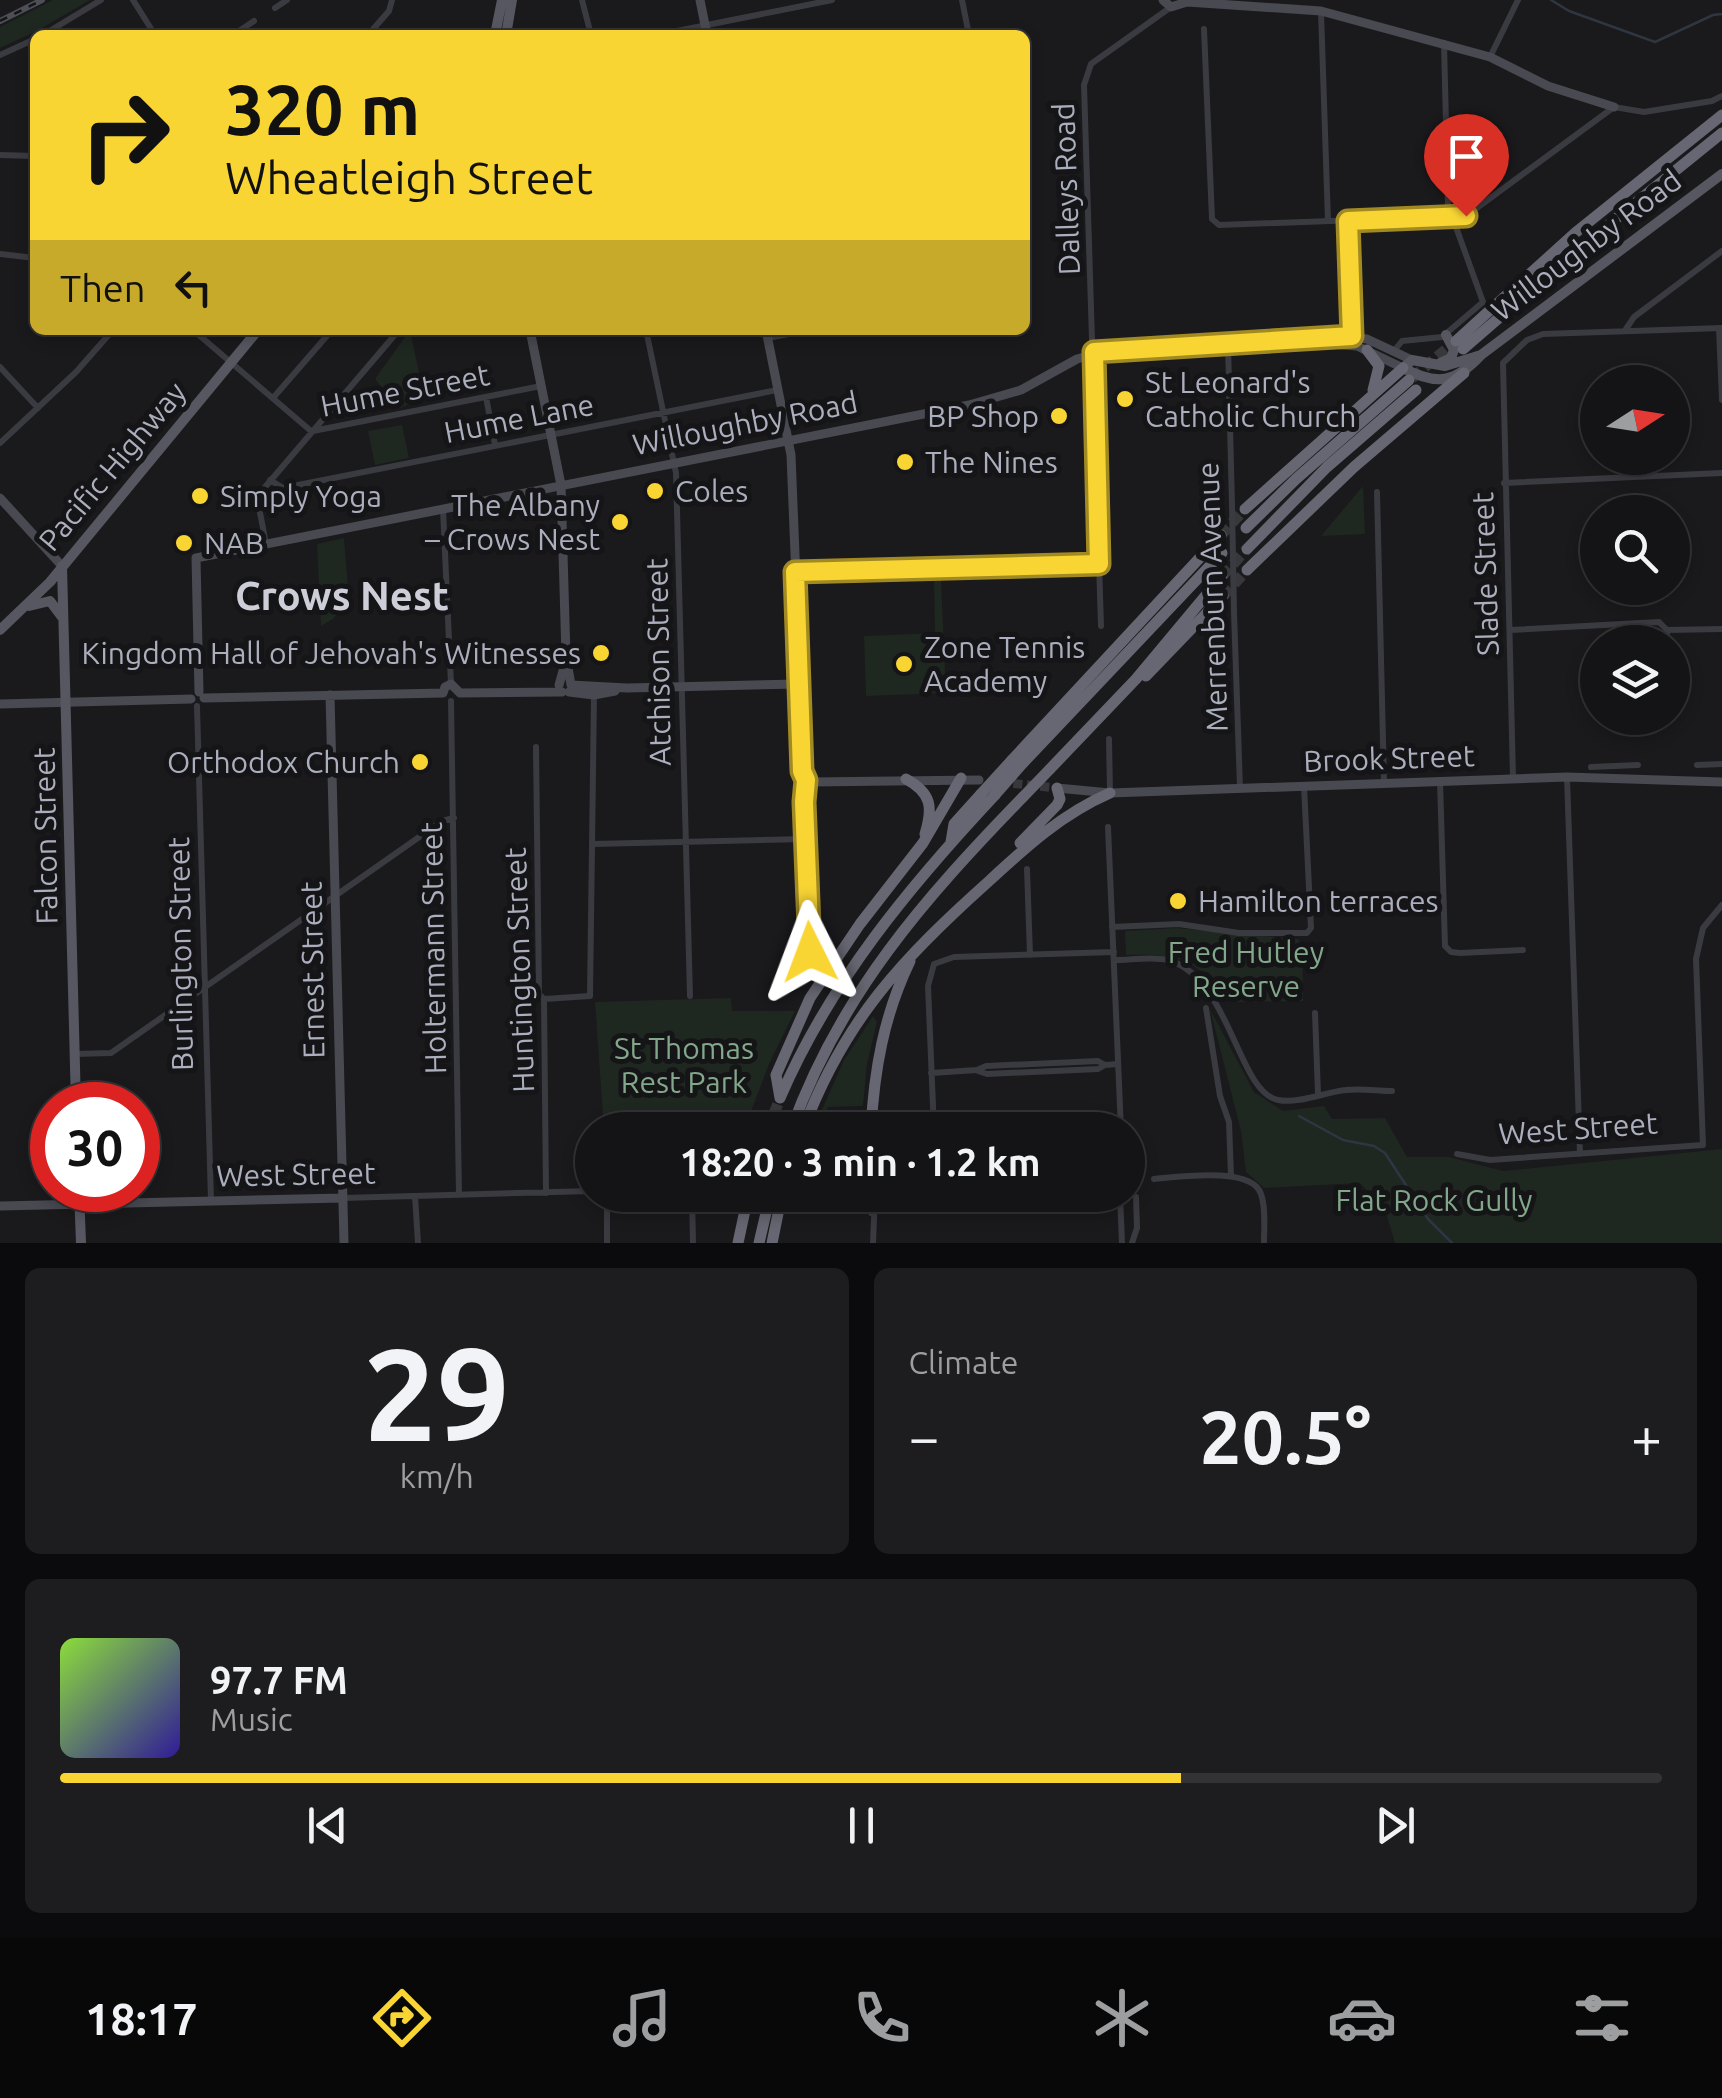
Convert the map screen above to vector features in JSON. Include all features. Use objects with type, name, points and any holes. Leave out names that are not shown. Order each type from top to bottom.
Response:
[{"type":"highway","points":[[1455,342],[1576,234],[1722,116]]},
{"type":"highway","points":[[1455,342],[1722,133]]},
{"type":"highway","points":[[1367,350],[1375,357],[1379,369],[1371,394]]},
{"type":"highway","points":[[1245,509],[1408,364]]},
{"type":"highway","points":[[1247,570],[1354,466],[1464,372]]},
{"type":"highway","points":[[1246,528],[1296,479],[1413,385],[1247,548]]},
{"type":"highway","points":[[961,778],[923,843],[860,924],[810,998],[776,1075],[780,1098],[808,1039],[870,941],[951,842],[996,795],[1017,762],[1220,535]]},
{"type":"highway","points":[[951,842],[954,824],[981,794],[1222,554]]},
{"type":"highway","points":[[798,1112],[829,1041],[870,972],[922,905],[1136,679],[1222,576]]},
{"type":"highway","points":[[1136,679],[1147,676],[1223,596]]},
{"type":"highway","points":[[906,779],[923,790],[930,801],[923,843]]},
{"type":"highway","points":[[1003,867],[1006,858],[1055,808],[1060,799],[1058,788]]},
{"type":"highway","points":[[811,1112],[842,1046],[874,995],[928,938],[1062,816],[1110,792]]},
{"type":"highway","points":[[873,1112],[887,1018],[911,960],[928,938]]},
{"type":"highway","points":[[760,1243],[775,1199],[772,1243]]},
{"type":"highway","points":[[738,1243],[744,1212]]},
{"type":"main road","points":[[496,30],[502,0]]},
{"type":"main road","points":[[507,30],[512,0]]},
{"type":"main road","name":"Willoughby Road","points":[[1408,364],[1435,379],[1454,378],[1464,372],[1481,355],[1722,174]]},
{"type":"main road","name":"Pacific Highway","points":[[0,630],[62,566],[254,335]]},
{"type":"main road","points":[[1435,366],[1454,352],[1455,342]]},
{"type":"main road","name":"Willoughby Road","points":[[1408,364],[1454,365],[1481,355]]},
{"type":"main road","name":"Falcon Street","points":[[62,566],[76,1082]]},
{"type":"main road","points":[[23,608],[50,601],[57,606],[65,624]]},
{"type":"main road","points":[[80,1212],[81,1243]]},
{"type":"street","points":[[51,30],[101,0]]},
{"type":"street","points":[[133,0],[152,30]]},
{"type":"street","points":[[275,8],[287,0]]},
{"type":"street","points":[[372,30],[389,11],[392,0]]},
{"type":"street","points":[[582,0],[590,30]]},
{"type":"street","points":[[700,0],[706,30],[832,0]]},
{"type":"street","points":[[962,0],[967,30]]},
{"type":"street","points":[[1490,56],[1518,0]]},
{"type":"street","points":[[1167,4],[1213,2],[1321,10],[1490,56],[1548,86],[1644,112],[1722,96]]},
{"type":"street","name":"Dalleys Road","points":[[1094,352],[1086,71],[1167,4]]},
{"type":"street","points":[[1321,10],[1328,220]]},
{"type":"street","points":[[240,30],[254,21]]},
{"type":"street","points":[[1204,29],[1212,219],[1219,225],[1466,216],[1614,106]]},
{"type":"street","points":[[0,54],[30,40]]},
{"type":"street","points":[[1394,351],[1402,341],[1455,342],[1483,302],[1448,205],[1444,42]]},
{"type":"street","points":[[0,156],[30,156]]},
{"type":"street","points":[[1348,221],[1352,341]]},
{"type":"street","points":[[1625,330],[1634,317],[1722,251]]},
{"type":"street","points":[[0,254],[30,257]]},
{"type":"street","points":[[1625,330],[1721,328],[1722,400]]},
{"type":"street","name":"Slade Street","points":[[1513,778],[1502,368],[1511,353],[1534,336],[1625,330]]},
{"type":"street","points":[[0,443],[108,335]]},
{"type":"street","name":"Hume Street","points":[[199,335],[312,432],[541,386]]},
{"type":"street","points":[[273,398],[328,335]]},
{"type":"street","points":[[266,544],[258,499],[395,335]]},
{"type":"street","points":[[531,335],[561,485],[565,687]]},
{"type":"street","name":"Atchison Street","points":[[647,335],[674,463],[690,996]]},
{"type":"street","points":[[767,335],[788,440],[802,771],[806,780],[810,952]]},
{"type":"street","name":"Willoughby Road","points":[[196,560],[969,405],[1012,393],[1094,352],[1115,348],[1302,341],[1317,337],[1394,351],[1408,364]]},
{"type":"street","name":"Willoughby Road","points":[[1352,341],[1408,364]]},
{"type":"street","name":"Merrenburn Avenue","points":[[1228,344],[1240,788]]},
{"type":"street","points":[[1094,352],[1100,626]]},
{"type":"street","points":[[0,368],[38,408]]},
{"type":"street","name":"Hume Lane","points":[[270,480],[283,488],[778,390]]},
{"type":"street","points":[[486,397],[494,445]]},
{"type":"street","points":[[1504,483],[1722,474]]},
{"type":"street","points":[[1377,492],[1384,784]]},
{"type":"street","points":[[0,498],[62,566]]},
{"type":"street","points":[[443,508],[452,684],[460,693]]},
{"type":"street","name":"Burlington Street","points":[[196,560],[211,1201]]},
{"type":"street","points":[[795,572],[1099,564]]},
{"type":"street","points":[[1603,625],[1662,625]]},
{"type":"street","points":[[1510,630],[1580,626]]},
{"type":"street","points":[[1690,630],[1722,629]]},
{"type":"street","points":[[447,697],[445,687],[452,684]]},
{"type":"street","points":[[0,704],[330,695],[447,697],[565,687],[799,684]]},
{"type":"street","points":[[565,687],[594,695],[627,688]]},
{"type":"street","name":"Ernest Street","points":[[330,695],[344,1243]]},
{"type":"street","points":[[544,999],[590,996],[594,695]]},
{"type":"street","name":"Holtermann Street","points":[[447,697],[454,818],[459,1195]]},
{"type":"street","points":[[1109,740],[1110,792]]},
{"type":"street","name":"Huntington Street","points":[[536,747],[546,1193]]},
{"type":"street","points":[[1697,765],[1722,764]]},
{"type":"street","points":[[1592,767],[1638,765]]},
{"type":"street","points":[[1617,778],[1618,766]]},
{"type":"street","points":[[1567,777],[1580,1154]]},
{"type":"street","name":"Brook Street","points":[[1058,788],[1110,792],[1567,777],[1722,782]]},
{"type":"street","points":[[806,780],[979,780]]},
{"type":"street","points":[[1440,781],[1447,949],[1460,954],[1524,950]]},
{"type":"street","points":[[1112,926],[1179,924],[1239,932],[1300,934],[1310,928],[1304,786]]},
{"type":"street","points":[[75,1054],[112,1053],[442,822],[454,818]]},
{"type":"street","points":[[1108,827],[1120,1112]]},
{"type":"street","points":[[594,844],[805,838]]},
{"type":"street","points":[[1027,869],[1030,955]]},
{"type":"street","name":"West Street","points":[[1457,1154],[1490,1160],[1703,1144],[1696,959],[1703,928],[1722,905]]},
{"type":"street","points":[[933,1112],[928,978],[934,964],[939,960],[1030,955],[1166,959],[1183,966],[1220,1006],[1248,1071],[1265,1095],[1279,1100],[1349,1089],[1392,1090]]},
{"type":"street","points":[[1206,1008],[1220,1096],[1229,1122],[1231,1176]]},
{"type":"street","points":[[1315,1013],[1318,1094]]},
{"type":"street","points":[[932,1073],[1061,1071],[1118,1064]]},
{"type":"street","points":[[1154,1179],[1248,1179],[1261,1194],[1264,1243]]},
{"type":"street","name":"West Street","points":[[160,1202],[575,1192]]},
{"type":"street","points":[[415,1196],[418,1243]]},
{"type":"street","name":"West Street","points":[[0,1206],[30,1205]]},
{"type":"street","points":[[606,1212],[607,1243]]},
{"type":"street","points":[[692,1212],[693,1243]]},
{"type":"street","points":[[872,1212],[873,1243]]},
{"type":"street","points":[[1121,1212],[1122,1243]]},
{"type":"street","points":[[1132,1243],[1136,1212]]},
{"type":"green space","points":[[53,0],[90,0],[0,48],[0,27]]},
{"type":"green space","points":[[406,335],[411,335],[424,396],[401,408],[389,405],[375,379]]},
{"type":"green space","points":[[402,425],[409,458],[375,465],[368,431]]},
{"type":"green space","points":[[1363,486],[1365,534],[1321,536]]},
{"type":"green space","points":[[344,538],[349,600],[333,619],[321,626],[317,544]]},
{"type":"green space","name":"Zone Tennis Academy","points":[[934,579],[941,579],[946,693],[866,696],[864,636],[935,633]]},
{"type":"green space","name":"Fred Hutley Reserve","points":[[1176,928],[1298,939],[1302,944],[1303,1001],[1228,1002],[1207,976],[1185,962],[1159,955],[1126,955],[1125,931]]},
{"type":"green space","name":"St Thomas Rest Park","points":[[731,998],[732,1011],[795,1011],[751,1112],[603,1112],[595,1002]]},
{"type":"green space","name":"Flat Rock Gully","points":[[1210,1009],[1254,1092],[1283,1111],[1324,1106],[1332,1119],[1385,1118],[1407,1157],[1449,1157],[1503,1171],[1722,1149],[1722,1243],[1395,1243],[1386,1213],[1360,1183],[1264,1188],[1246,1172],[1241,1131]]},
{"type":"green space","points":[[873,1016],[877,1022],[863,1106],[828,1107],[821,1112],[844,1060]]},
{"type":"waterway","points":[[1551,0],[1569,11],[1655,42],[1722,14]]},
{"type":"waterway","points":[[1299,1116],[1343,1140],[1374,1146],[1385,1153],[1428,1219],[1452,1243]]},
{"type":"tunnel","points":[[1412,378],[1456,341]]},
{"type":"tunnel","points":[[1221,535],[1245,509]]},
{"type":"tunnel","points":[[1222,576],[1247,549]]},
{"type":"tunnel","points":[[1223,596],[1247,570]]},
{"type":"tunnel","points":[[1000,782],[1057,788]]},
{"type":"tunnel","points":[[775,1112],[780,1098]]},
{"type":"railway","points":[[0,21],[42,0]]},
{"type":"place","name":"St Leonard's Catholic Church","points":[[1125,399]]},
{"type":"place","name":"BP Shop","points":[[1059,416]]},
{"type":"place","name":"The Nines","points":[[905,462]]},
{"type":"place","name":"Coles","points":[[655,491]]},
{"type":"place","name":"Simply Yoga","points":[[200,496]]},
{"type":"place","name":"The Albany – Crows Nest","points":[[620,522]]},
{"type":"place","name":"NAB","points":[[184,543]]},
{"type":"place","name":"Kingdom Hall of Jehovah's Witnesses","points":[[601,653]]},
{"type":"place","name":"Zone Tennis Academy","points":[[904,664]]},
{"type":"place","name":"Orthodox Church","points":[[420,762]]},
{"type":"place","name":"Hamilton terraces","points":[[1178,901]]},
{"type":"district","name":"Crows Nest","points":[[342,595]]},
{"type":"route","points":[[810,952],[795,572],[1099,564],[1094,352],[1352,336],[1348,221],[1466,216]]}]
